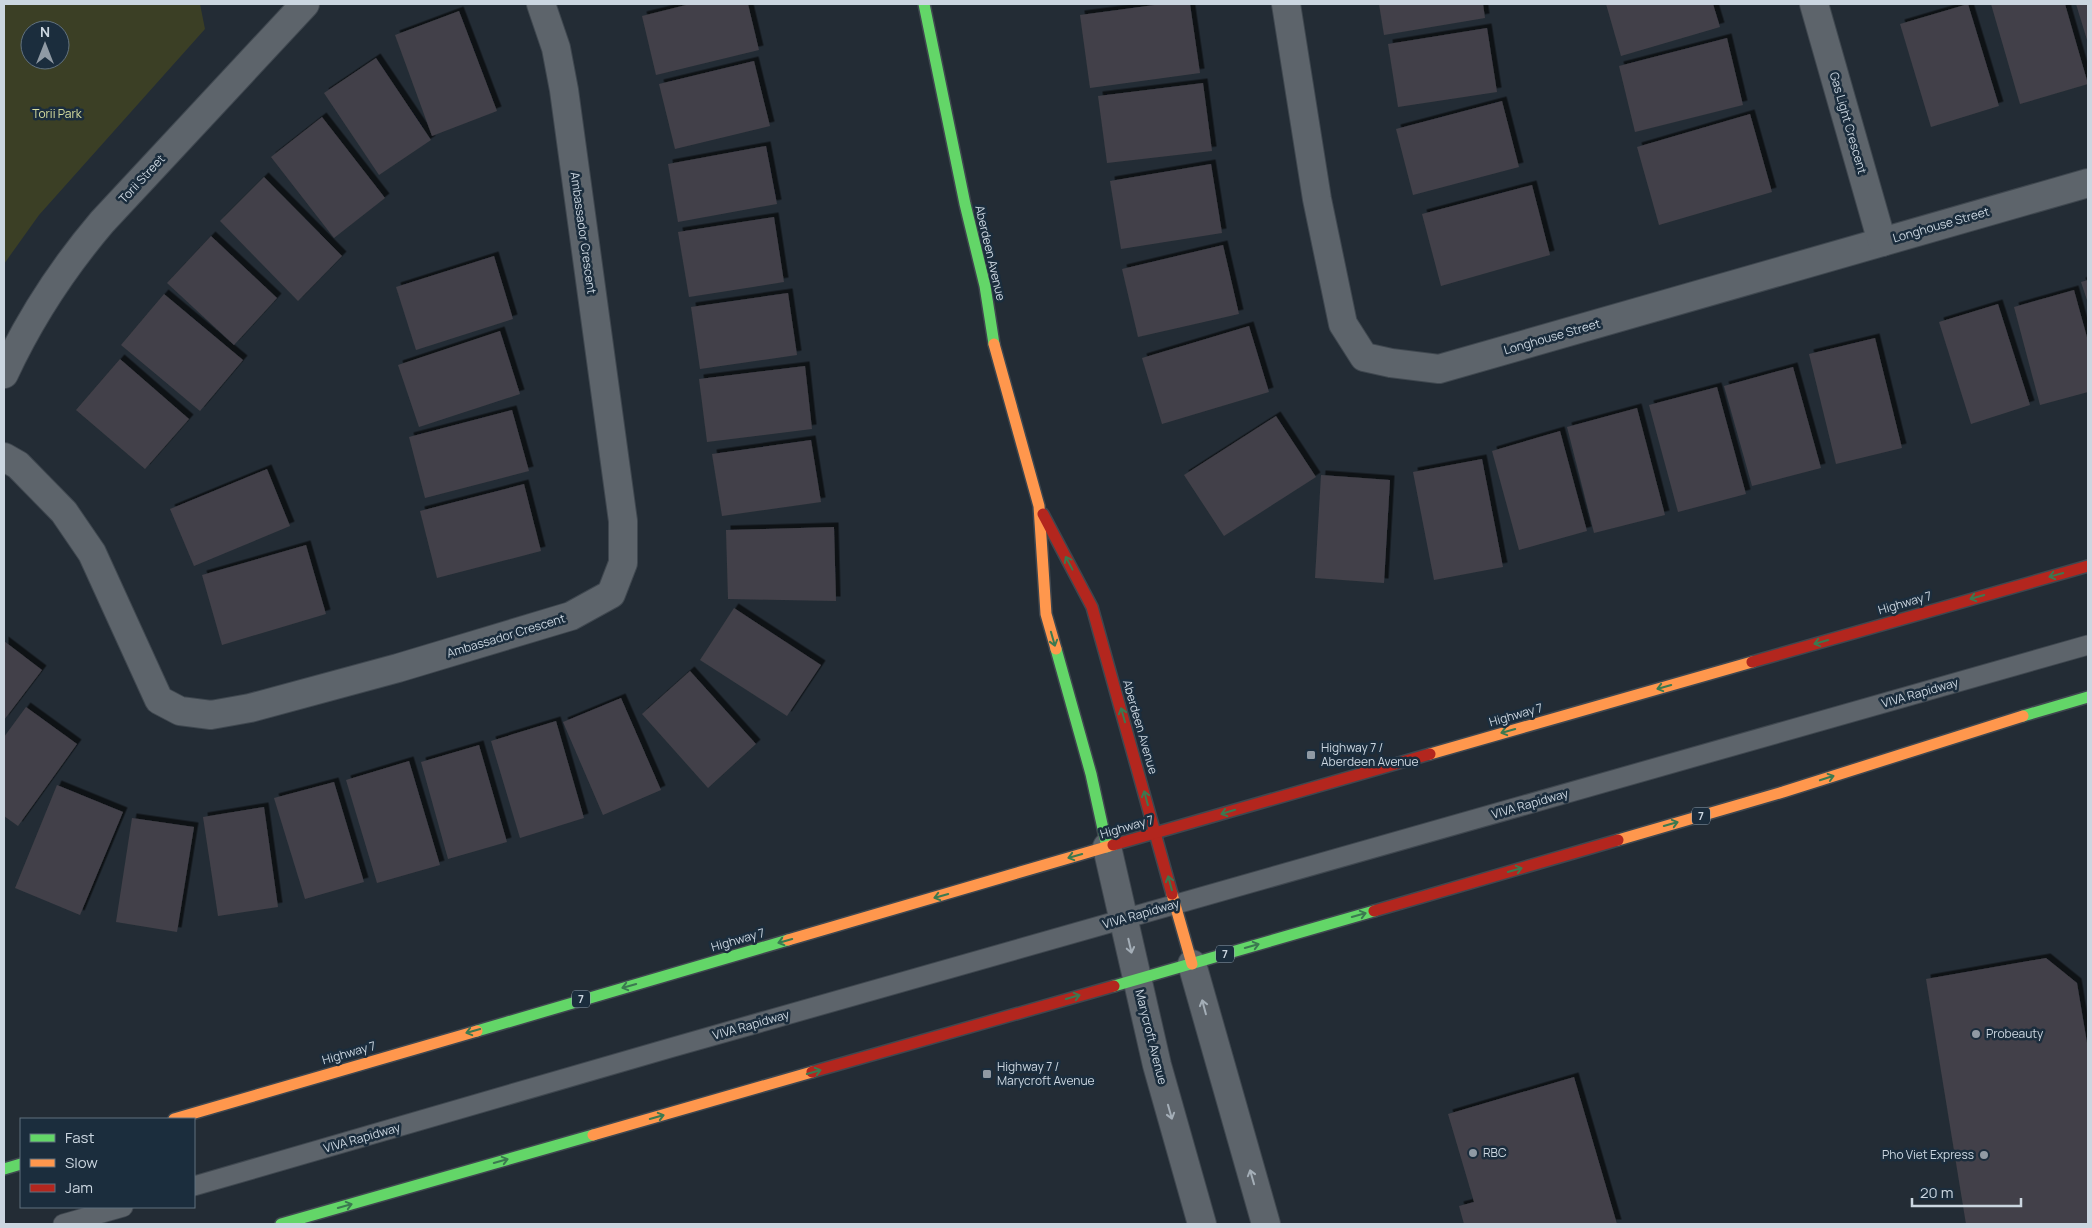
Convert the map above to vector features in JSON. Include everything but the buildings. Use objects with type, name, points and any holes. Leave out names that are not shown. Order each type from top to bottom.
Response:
[{"type":"main road","name":"Aberdeen Avenue","points":[[924,4],[965,204],[985,286],[995,351],[1039,506],[1092,607],[1192,964]]},
{"type":"main road","name":"Aberdeen Avenue","points":[[1039,506],[1046,614],[1091,774],[1107,847]]},
{"type":"main road","name":"Highway 7","points":[[177,1118],[1107,847],[2088,566]]},
{"type":"main road","name":"7","points":[[281,1224],[1192,964],[1783,792],[2015,718],[2088,697]]},
{"type":"main road","points":[[4,1169],[20,1164]]},
{"type":"street","name":"Torii Street","points":[[4,374],[20,339],[46,295],[76,252],[305,4]]},
{"type":"street","name":"Ambassador Crescent","points":[[4,457],[18,464],[64,512],[92,552],[159,700],[180,711],[211,715],[250,708],[398,668],[571,616],[611,594],[623,563],[623,521],[564,90],[556,48],[541,4]]},
{"type":"street","name":"Longhouse Street","points":[[1286,4],[1317,199],[1343,324],[1364,357],[1391,363],[1439,369],[2088,183]]},
{"type":"street","name":"Gas Light Crescent","points":[[1814,4],[1882,242]]},
{"type":"street","name":"Marycroft Avenue","points":[[1107,847],[1157,1065],[1202,1224]]},
{"type":"street","points":[[1192,964],[1266,1224]]},
{"type":"lane","name":"VIVA Rapidway","points":[[195,1186],[2088,645]]},
{"type":"lane","points":[[63,1224],[119,1208]]},
{"type":"green space","name":"Torii Park","points":[[4,4],[200,4],[205,29],[39,215],[4,264]]},
{"type":"traffic: fast","points":[[924,4],[965,204],[985,286],[994,344]]},
{"type":"traffic: fast","points":[[1056,649],[1091,774],[1107,847]]},
{"type":"traffic: fast","points":[[2023,716],[2088,697]]},
{"type":"traffic: fast","points":[[1114,986],[1374,911]]},
{"type":"traffic: fast","points":[[477,1031],[788,940]]},
{"type":"traffic: fast","points":[[281,1224],[593,1135]]},
{"type":"traffic: fast","points":[[4,1169],[20,1164]]},
{"type":"traffic: slow","points":[[994,344],[1039,506],[1046,614],[1056,649]]},
{"type":"traffic: slow","points":[[1430,754],[1752,662]]},
{"type":"traffic: slow","points":[[1618,840],[1783,792],[2023,716]]},
{"type":"traffic: slow","points":[[788,940],[1113,845]]},
{"type":"traffic: slow","points":[[1172,894],[1192,964]]},
{"type":"traffic: slow","points":[[177,1118],[477,1031]]},
{"type":"traffic: slow","points":[[593,1135],[812,1072]]},
{"type":"traffic: jam","points":[[1043,514],[1092,607],[1172,894]]},
{"type":"traffic: jam","points":[[1752,662],[2088,566]]},
{"type":"traffic: jam","points":[[1113,845],[1430,754]]},
{"type":"traffic: jam","points":[[1374,911],[1618,840]]},
{"type":"traffic: jam","points":[[812,1072],[1114,986]]},
{"type":"place","name":"Highway 7 / Aberdeen Avenue","points":[[1311,755]]},
{"type":"place","name":"Probeauty","points":[[1976,1034]]},
{"type":"place","name":"Highway 7 / Marycroft Avenue","points":[[987,1074]]},
{"type":"place","name":"RBC","points":[[1473,1153]]},
{"type":"place","name":"Pho Viet Express","points":[[1984,1155]]}]
